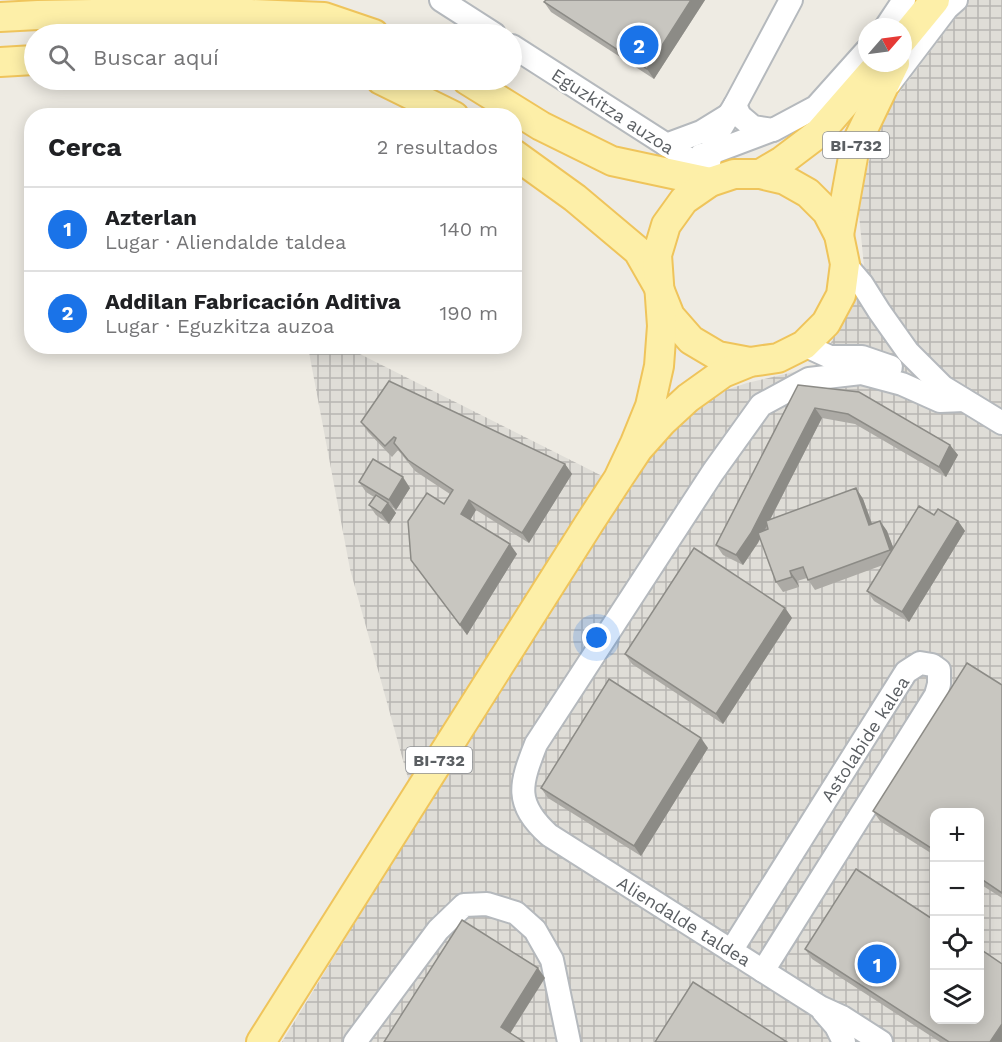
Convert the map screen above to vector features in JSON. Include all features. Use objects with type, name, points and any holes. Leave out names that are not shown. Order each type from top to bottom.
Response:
[{"type":"main road","points":[[912,24],[935,0]]},
{"type":"main road","points":[[0,17],[203,12],[324,17],[345,24]]},
{"type":"main road","points":[[0,62],[24,61]]},
{"type":"main road","name":"BI-732","points":[[839,235],[865,97],[876,72]]},
{"type":"main road","name":"BI-732","points":[[760,174],[782,161],[819,133],[840,110],[865,97],[887,72]]},
{"type":"main road","points":[[401,90],[438,108]]},
{"type":"main road","points":[[483,90],[512,108]]},
{"type":"main road","points":[[522,114],[612,161],[710,182]]},
{"type":"main road","points":[[522,160],[575,198],[638,251],[658,286]]},
{"type":"main road","name":"BI-732","points":[[261,1042],[638,449],[682,404],[723,373],[750,362],[778,358],[804,345],[826,323],[840,295],[845,264],[839,235],[826,212],[808,193],[785,180],[760,174],[734,174],[710,182],[684,200],[666,225],[657,255],[662,326],[659,366],[650,406],[618,479]]},
{"type":"main road","name":"BI-732","points":[[658,286],[670,316],[691,340],[718,356],[750,362]]},
{"type":"street","points":[[441,0],[478,24]]},
{"type":"street","points":[[710,182],[711,153],[715,138],[791,0]]},
{"type":"street","points":[[902,18],[904,0]]},
{"type":"street","points":[[865,97],[956,0]]},
{"type":"street","name":"Eguzkitza auzoa","points":[[522,51],[687,158],[710,182]]},
{"type":"street","points":[[687,158],[711,153],[773,130],[816,107],[858,60]]},
{"type":"street","points":[[865,97],[866,72]]},
{"type":"street","points":[[732,110],[753,128],[773,130]]},
{"type":"street","points":[[666,145],[701,132],[732,110]]},
{"type":"street","points":[[845,264],[862,284],[908,352],[943,387]]},
{"type":"street","points":[[804,345],[830,357],[862,357],[943,387],[1002,423]]},
{"type":"street","name":"Aliendalde taldea","points":[[881,1042],[763,972],[549,835],[538,825],[528,810],[524,800],[524,779],[536,744],[713,472],[761,405],[808,379],[861,373],[902,384],[940,401],[964,400]]},
{"type":"street","name":"Astolabide kalea","points":[[731,951],[906,672],[920,663],[932,665],[939,670],[936,695],[763,972]]},
{"type":"street","points":[[355,1042],[438,930],[464,905],[487,904],[516,913],[534,930],[552,960],[569,1042]]},
{"type":"street","name":"Aliendalde taldea","points":[[820,1007],[836,1026],[844,1042]]},
{"type":"shaded area","points":[[969,0],[1002,0],[1002,1042],[282,1042],[419,818],[350,569],[309,354],[360,354],[630,490],[644,466],[702,398],[747,383],[819,366],[865,277],[858,204],[880,118]]},
{"type":"building","points":[[546,0],[691,0],[647,69],[544,2]]},
{"type":"building","points":[[389,381],[565,464],[522,533],[469,500],[461,514],[510,544],[460,625],[411,560],[408,521],[427,493],[444,504],[453,490],[408,460],[394,443],[396,438],[394,437],[385,446],[361,422]]},
{"type":"building","points":[[798,385],[859,392],[950,445],[939,467],[848,414],[815,408],[751,533],[736,555],[716,545]]},
{"type":"building","points":[[373,459],[403,477],[389,500],[359,482]]},
{"type":"building","points":[[856,488],[869,525],[880,521],[890,550],[808,580],[803,567],[790,571],[792,577],[776,582],[758,533],[768,529],[766,521]]},
{"type":"building","points":[[376,495],[388,503],[381,513],[369,505]]},
{"type":"building","points":[[919,506],[934,515],[938,509],[958,521],[902,612],[867,591]]},
{"type":"building","points":[[694,548],[785,608],[716,714],[625,654]]},
{"type":"building","points":[[967,663],[1002,685],[1002,893],[984,881],[984,808],[930,808],[930,847],[873,811]]},
{"type":"building","points":[[609,679],[701,738],[634,846],[541,788]]},
{"type":"building","points":[[856,869],[930,917],[930,1024],[984,1024],[984,952],[1002,964],[1002,1024],[990,1042],[949,1042],[805,949]]},
{"type":"building","points":[[462,920],[538,968],[501,1027],[524,1042],[384,1042]]},
{"type":"building","points":[[693,982],[787,1042],[655,1042]]},
{"type":"place","name":"Addilan Fabricación Aditiva","points":[[639,45]]},
{"type":"place","name":"Azterlan","points":[[877,964]]}]
